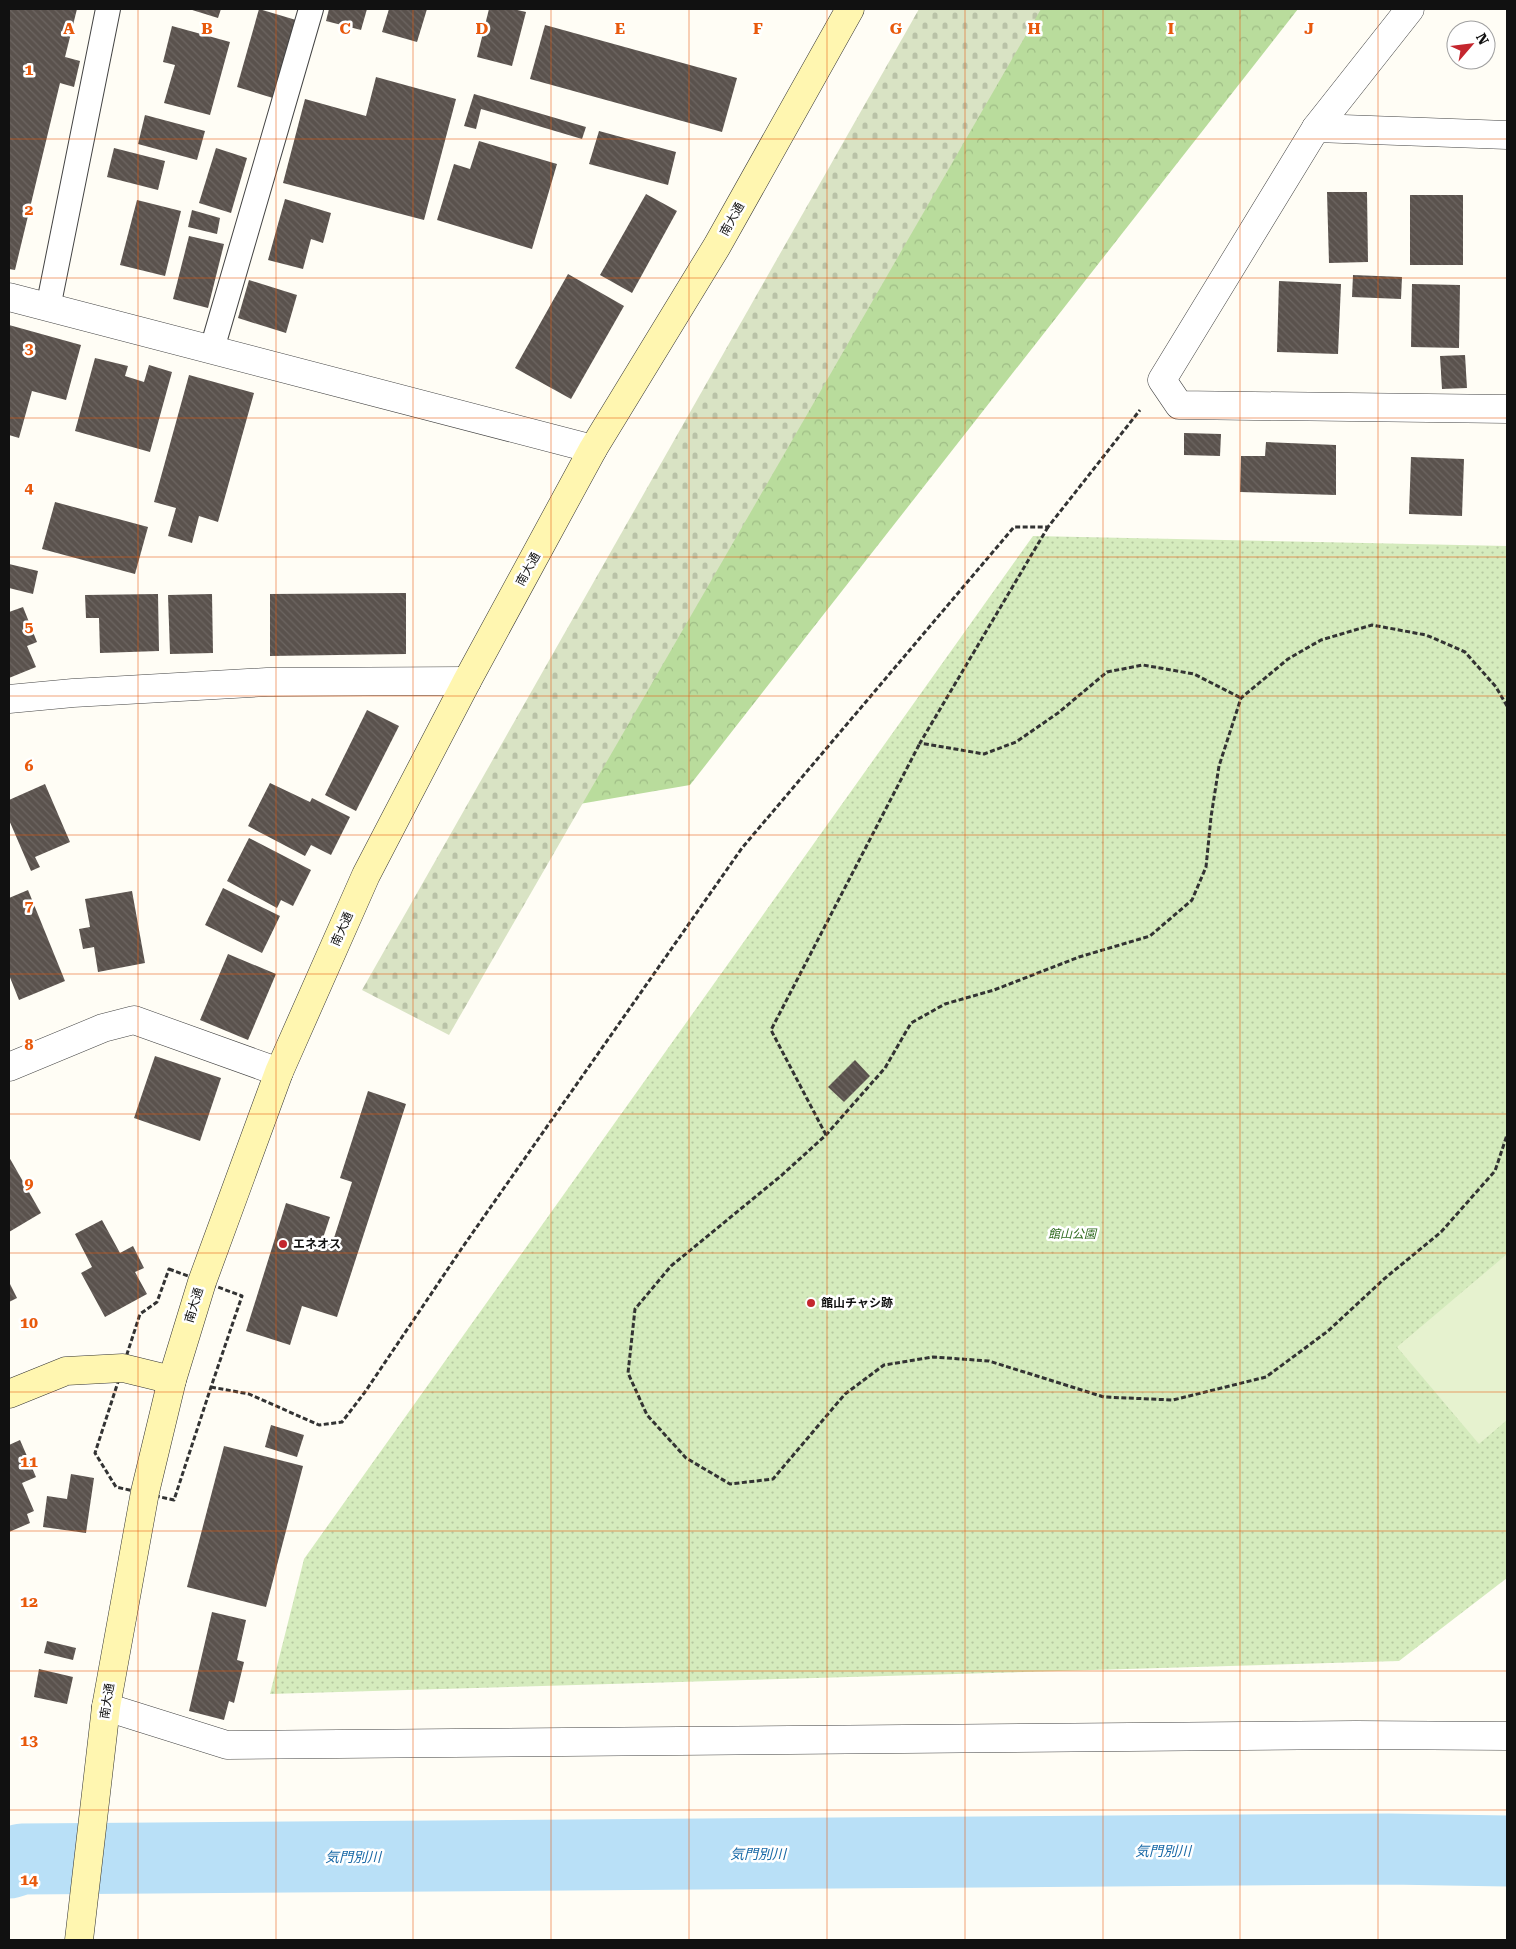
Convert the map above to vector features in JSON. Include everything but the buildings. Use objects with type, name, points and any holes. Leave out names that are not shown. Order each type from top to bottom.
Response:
[{"type":"street","name":"南大通","points":[[79,1938],[106,1707],[143,1502],[172,1380],[202,1282],[279,1072],[366,874],[467,681],[594,449],[717,246],[850,9]]},
{"type":"street","points":[[1410,9],[1316,128],[1162,380],[1179,405],[1507,409]]},
{"type":"street","points":[[1316,128],[1507,135]]},
{"type":"street","points":[[9,297],[594,449]]},
{"type":"street","points":[[9,699],[73,692],[267,682],[467,681]]},
{"type":"street","points":[[9,1067],[103,1028],[134,1020],[279,1072]]},
{"type":"street","points":[[9,1394],[66,1371],[123,1368],[172,1380]]},
{"type":"street","points":[[106,1707],[227,1745],[1356,1735],[1507,1736]]},
{"type":"lane","points":[[48,308],[108,9]]},
{"type":"lane","points":[[212,350],[310,9]]},
{"type":"path","points":[[826,1135],[771,1030],[920,743],[1048,526],[1162,380]]},
{"type":"path","points":[[210,1387],[250,1394],[319,1425],[342,1422],[365,1392],[462,1248],[742,848],[1014,526],[1048,526]]},
{"type":"path","points":[[1507,706],[1496,687],[1465,652],[1426,635],[1372,625],[1321,640],[1288,659],[1241,698],[1219,766],[1206,867],[1192,900],[1150,936],[1078,957],[994,990],[946,1004],[911,1023],[885,1068],[826,1135],[782,1176],[671,1266],[635,1309],[628,1373],[647,1415],[686,1458],[730,1484],[773,1479],[845,1394],[884,1364],[933,1357],[989,1361],[1104,1397],[1173,1400],[1266,1377],[1328,1331],[1384,1279],[1441,1232],[1495,1171],[1507,1135]]},
{"type":"path","points":[[920,743],[984,754],[1016,742],[1058,713],[1107,672],[1143,665],[1194,674],[1241,698]]},
{"type":"green space","points":[[919,9],[1041,9],[449,1035],[362,990]]},
{"type":"green space","points":[[1033,9],[1298,9],[690,785],[562,807]]},
{"type":"green space","name":"館山公園","points":[[1033,536],[1507,546],[1507,1578],[1399,1661],[270,1694],[304,1559]]},
{"type":"green space","points":[[1507,1254],[1507,1420],[1479,1444],[1397,1347]]},
{"type":"waterway","name":"気門別川","points":[[9,1863],[22,1859],[1389,1849],[1507,1851]]},
{"type":"place","name":"エネオス","points":[[283,1244]]},
{"type":"place","name":"館山チャシ跡","points":[[811,1303]]}]
